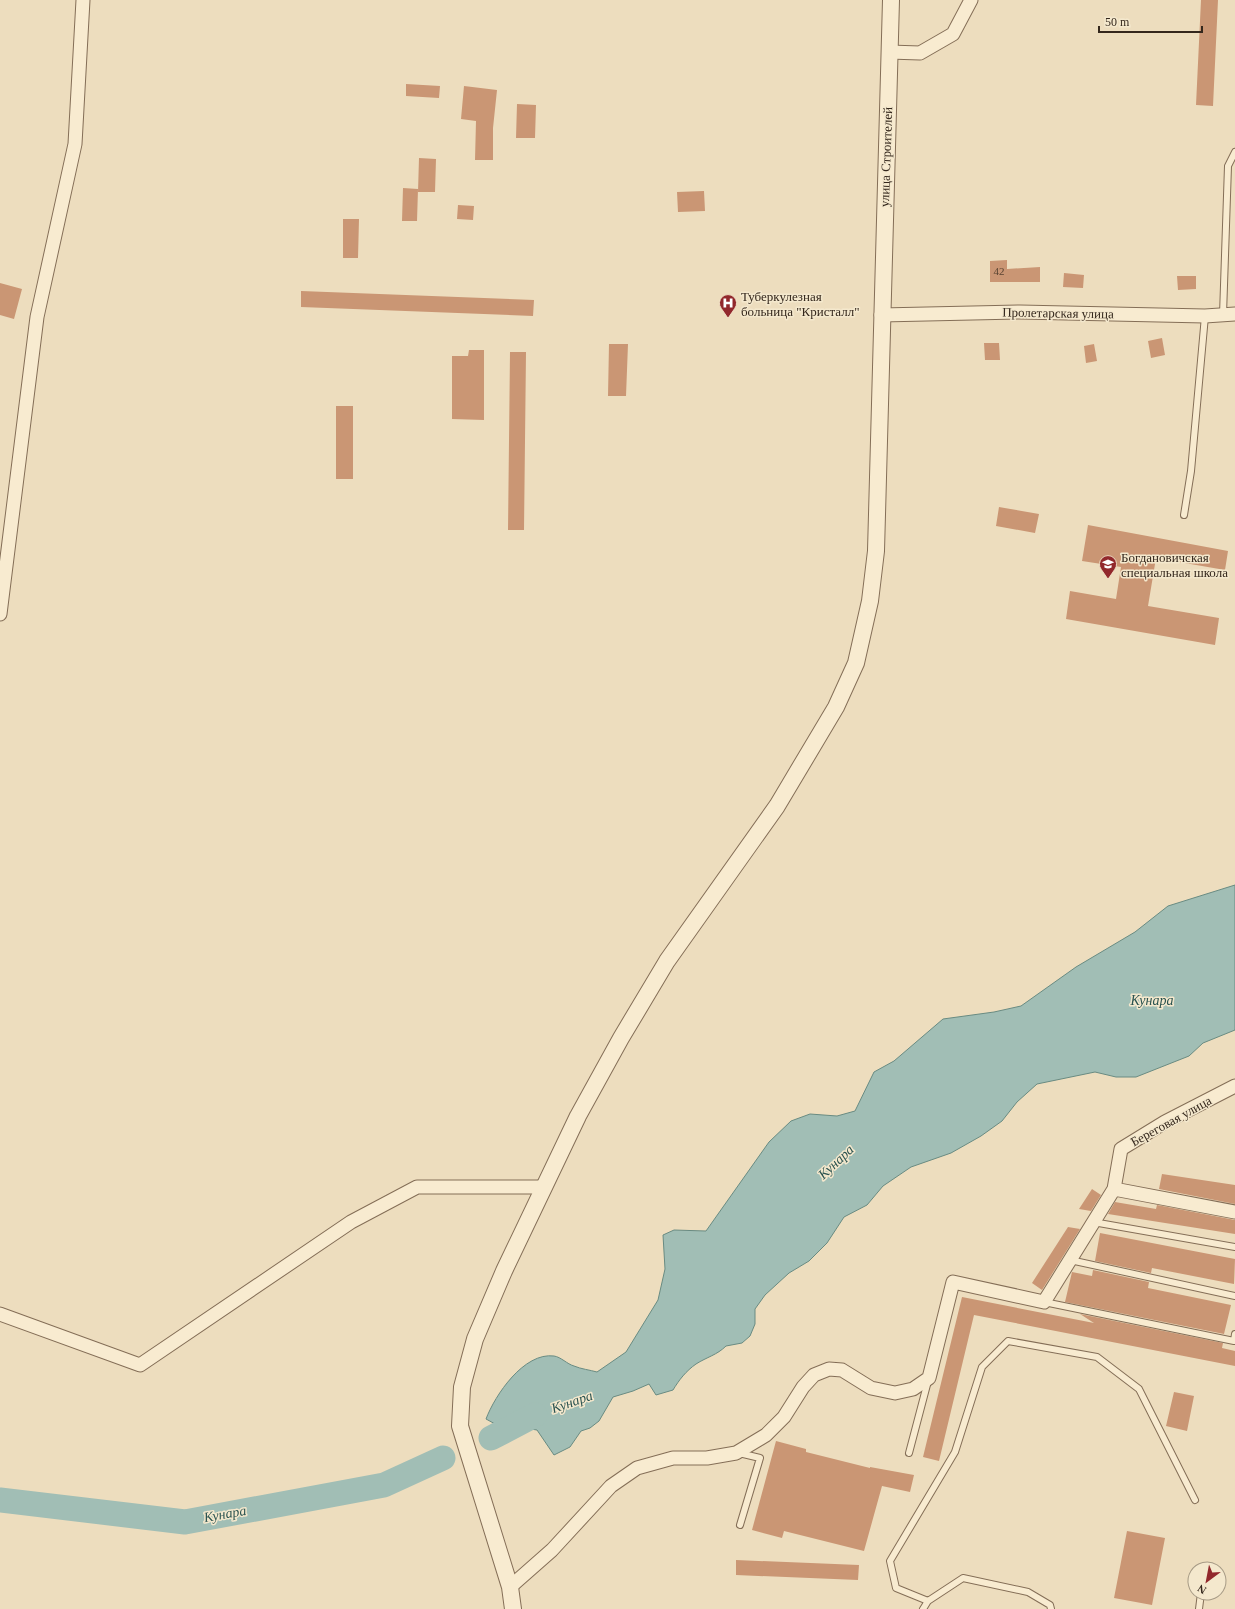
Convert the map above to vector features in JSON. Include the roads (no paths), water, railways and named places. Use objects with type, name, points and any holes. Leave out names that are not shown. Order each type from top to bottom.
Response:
[{"type":"street","points":[[0,614],[36,317],[75,144],[83,0]]},
{"type":"street","name":"улица Строителей","points":[[513,1609],[510,1587],[460,1426],[462,1386],[475,1339],[504,1271],[578,1116],[625,1032],[667,961],[777,806],[836,707],[856,663],[870,601],[876,551],[888,52],[891,0]]},
{"type":"street","points":[[888,52],[920,53],[953,34],[971,0]]},
{"type":"street","name":"Пролетарская улица","points":[[881,315],[1020,312],[1205,316],[1229,314]]},
{"type":"street","name":"Береговая улица","points":[[1114,1189],[1121,1149],[1165,1122],[1235,1086]]},
{"type":"street","points":[[0,1314],[140,1365],[351,1222],[417,1187],[544,1187]]},
{"type":"street","points":[[510,1587],[552,1550],[610,1486],[637,1468],[673,1458],[707,1458],[736,1453],[766,1435],[784,1416],[803,1387],[814,1375],[829,1369],[842,1370],[871,1388],[895,1393],[913,1389],[929,1378],[954,1282],[1044,1302],[1114,1189],[1235,1212]]},
{"type":"lane","points":[[1229,314],[1228,166],[1235,152]]},
{"type":"lane","points":[[1184,515],[1191,471],[1205,316]]},
{"type":"lane","points":[[1094,1222],[1235,1247]]},
{"type":"lane","points":[[1070,1260],[1235,1296]]},
{"type":"lane","points":[[1044,1302],[1234,1341],[1235,1334]]},
{"type":"lane","points":[[928,1601],[896,1588],[890,1561],[955,1452],[982,1367],[1008,1341],[1097,1357],[1139,1389],[1195,1500]]},
{"type":"lane","points":[[909,1453],[929,1378]]},
{"type":"lane","points":[[736,1453],[760,1458],[740,1525]]},
{"type":"lane","points":[[923,1609],[928,1601],[963,1578],[1028,1592],[1050,1605],[1051,1609]]},
{"type":"water","name":"Кунара","points":[[1235,885],[1235,1030],[1203,1043],[1189,1056],[1136,1077],[1116,1077],[1095,1072],[1037,1084],[1017,1102],[1002,1121],[981,1136],[951,1153],[911,1167],[883,1186],[867,1205],[844,1217],[827,1243],[809,1261],[789,1273],[765,1295],[755,1309],[755,1324],[750,1336],[742,1343],[726,1346],[715,1354],[696,1364],[683,1376],[673,1390],[656,1395],[649,1384],[613,1397],[599,1421],[590,1428],[581,1431],[570,1447],[554,1455],[537,1430],[524,1428],[508,1431],[486,1419],[496,1398],[504,1387],[512,1377],[532,1361],[543,1357],[554,1356],[577,1367],[597,1372],[626,1352],[658,1300],[665,1269],[663,1235],[674,1230],[706,1231],[769,1142],[791,1121],[810,1114],[837,1116],[855,1111],[874,1072],[894,1061],[943,1019],[994,1012],[1021,1006],[1076,967],[1135,932],[1168,906]]},
{"type":"waterway","name":"Кунара","points":[[491,1438],[535,1415]]},
{"type":"waterway","name":"Кунара","points":[[0,1500],[185,1522],[384,1485],[443,1458]]},
{"type":"place","name":"Туберкулезная больница \"Кристалл\"","points":[[728,318]]},
{"type":"place","name":"Богдановичская специальная школа","points":[[1108,579]]}]
